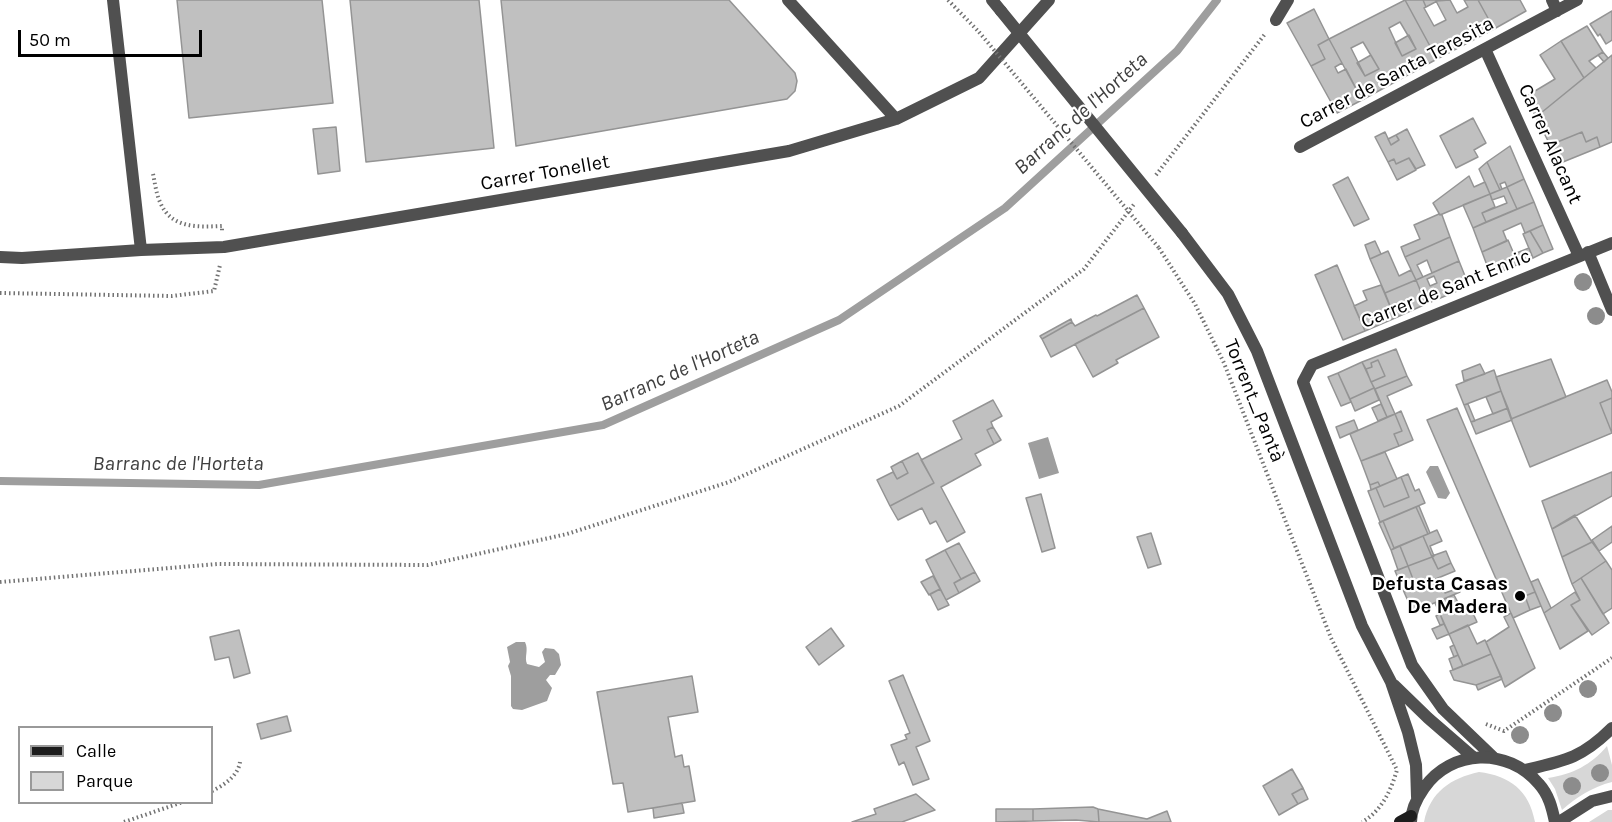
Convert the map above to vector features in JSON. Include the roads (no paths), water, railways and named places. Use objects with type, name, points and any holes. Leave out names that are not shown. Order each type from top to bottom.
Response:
[{"type":"street","points":[[113,0],[141,250]]},
{"type":"street","points":[[788,0],[896,119]]},
{"type":"street","points":[[992,0],[1182,233],[1228,294],[1257,351],[1362,626],[1390,682],[1408,732],[1416,765],[1417,797]]},
{"type":"street","name":"Carrer Tonellet","points":[[0,257],[22,258],[141,250],[224,248],[789,151],[896,119],[979,78],[1048,0]]},
{"type":"street","points":[[1276,20],[1288,0]]},
{"type":"street","name":"Carrer de Santa Teresita","points":[[1300,147],[1485,48],[1554,5],[1577,0]]},
{"type":"street","name":"Carrer Alacant","points":[[1485,48],[1612,310]]},
{"type":"street","name":"Carrer de Sant Enric","points":[[1493,757],[1443,709],[1412,665],[1303,382],[1312,365],[1612,243]]},
{"type":"street","points":[[1390,682],[1473,757]]},
{"type":"street","points":[[1525,770],[1567,760],[1595,745],[1612,728]]},
{"type":"street","points":[[1407,820],[1417,797],[1431,778],[1450,764],[1473,757],[1493,757],[1510,761],[1525,770],[1540,785],[1551,803],[1557,822],[1592,801],[1612,796]]},
{"type":"waterway","name":"Barranc de l'Horteta","points":[[0,481],[259,485],[603,425],[839,320],[1005,208],[1177,51],[1217,0]]},
{"type":"place","name":"Defusta Casas De Madera","points":[[1520,596]]}]
